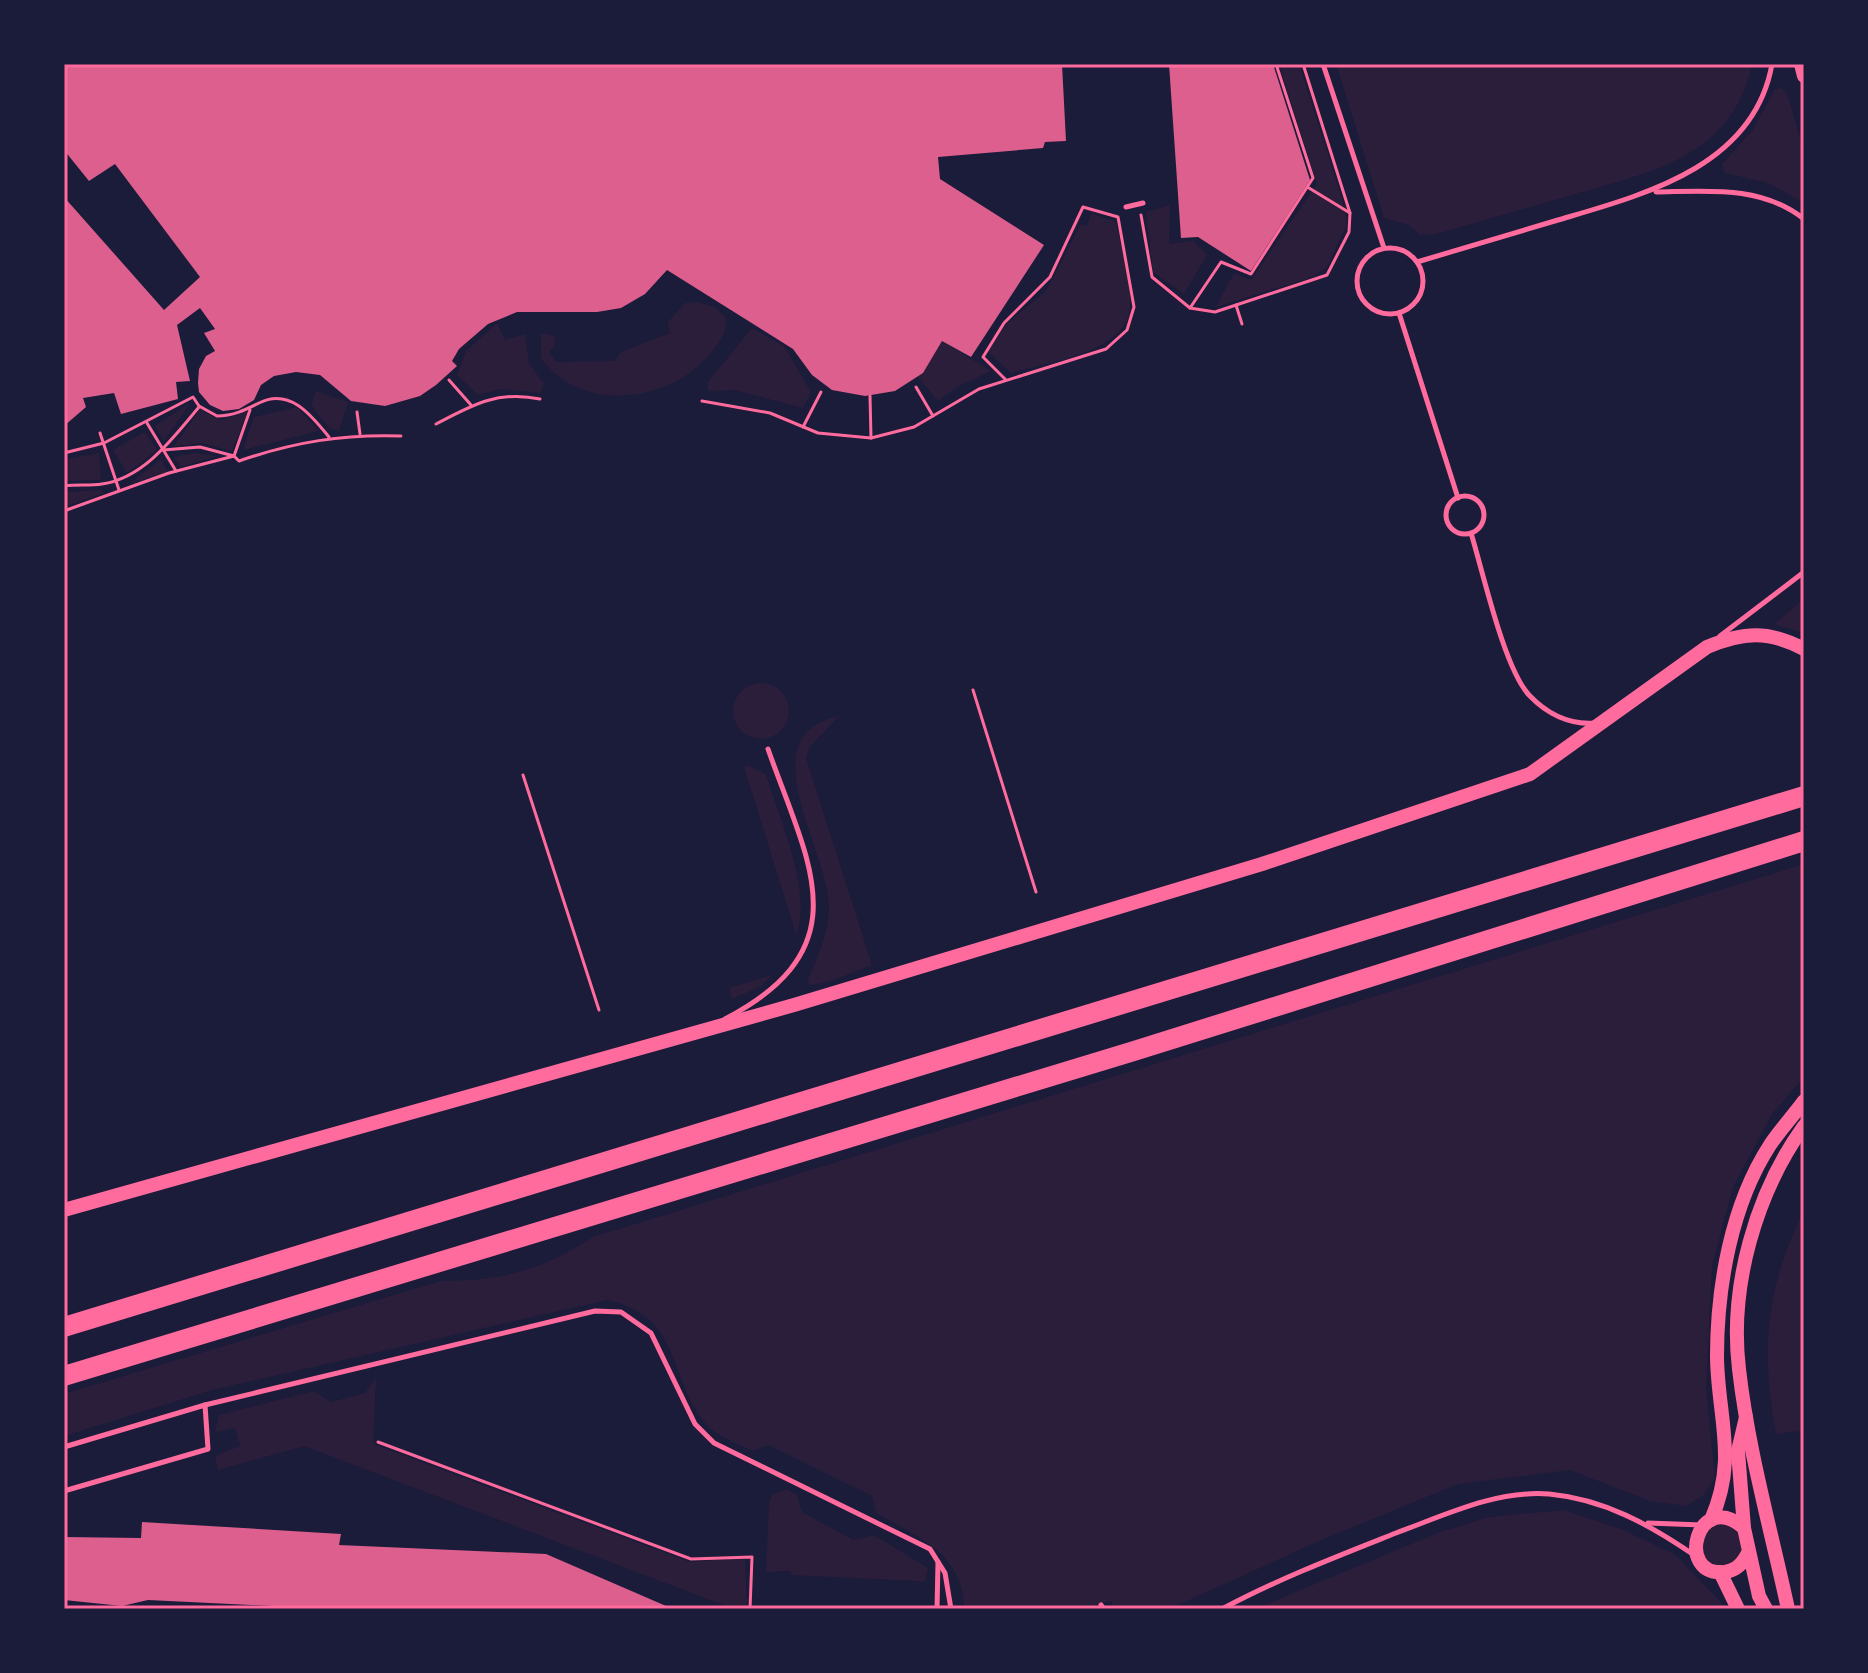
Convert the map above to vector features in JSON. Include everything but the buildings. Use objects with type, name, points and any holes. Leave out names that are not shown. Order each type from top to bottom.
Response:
[{"type":"highway","points":[[64,1327],[1804,796]]},
{"type":"highway","points":[[64,1376],[1134,1051],[1804,841]]},
{"type":"street","points":[[1801,64],[1804,76]]},
{"type":"street","points":[[64,1210],[710,1026],[794,1005],[1262,864],[1530,774],[1707,647],[1737,635],[1766,635],[1804,649]]},
{"type":"street","points":[[1748,1553],[1738,1567],[1720,1572],[1711,1570],[1698,1558],[1695,1540],[1707,1522],[1727,1473],[1717,1358],[1721,1277],[1737,1217],[1769,1147],[1804,1101]]},
{"type":"street","points":[[1788,1609],[1738,1367],[1741,1285],[1755,1224],[1782,1156],[1804,1126]]},
{"type":"street","points":[[1747,1413],[1738,1451],[1744,1528],[1748,1536],[1748,1553],[1766,1609]]},
{"type":"street","points":[[1707,1522],[1729,1518],[1744,1528]]},
{"type":"street","points":[[1720,1572],[1738,1609]]},
{"type":"lane","points":[[1323,64],[1384,248]]},
{"type":"lane","points":[[1417,262],[1652,192],[1694,169],[1726,147],[1759,104],[1772,64]]},
{"type":"lane","points":[[1652,192],[1746,192],[1770,198],[1804,219]]},
{"type":"lane","points":[[1126,207],[1141,203]]},
{"type":"lane","points":[[1384,248],[1403,250],[1417,262],[1422,271],[1421,292],[1409,308],[1399,313],[1372,309],[1357,286],[1360,266],[1374,252],[1384,248]]},
{"type":"lane","points":[[1399,313],[1458,498]]},
{"type":"lane","points":[[1470,497],[1483,510],[1480,527],[1471,533],[1453,530],[1446,520],[1447,509],[1458,498],[1470,497]]},
{"type":"lane","points":[[1471,533],[1514,670],[1528,694],[1564,720],[1603,722]]},
{"type":"lane","points":[[1707,647],[1804,572]]},
{"type":"lane","points":[[710,1026],[746,1008],[788,973],[809,938],[812,927],[816,904],[811,872],[768,749]]},
{"type":"lane","points":[[64,1447],[205,1405],[595,1311],[621,1312],[651,1333],[695,1424],[714,1443],[930,1549],[945,1573],[951,1605]]},
{"type":"lane","points":[[64,1491],[208,1449],[205,1405]]},
{"type":"lane","points":[[1222,1609],[1280,1581],[1462,1507],[1547,1494],[1583,1499],[1646,1523],[1698,1558]]},
{"type":"lane","points":[[1646,1523],[1707,1522]]},
{"type":"lane","points":[[937,1609],[938,1561]]},
{"type":"path","points":[[1190,308],[1221,262],[1251,274],[1313,178],[1276,64]]},
{"type":"path","points":[[1141,203],[1152,277],[1190,308],[1215,312],[1327,275],[1349,232],[1350,213],[1303,64]]},
{"type":"path","points":[[1308,188],[1350,213]]},
{"type":"path","points":[[702,401],[770,413],[803,427],[844,437],[871,438],[914,427],[979,389],[1005,379],[1106,349],[1127,330],[1134,307],[1118,217],[1083,207],[1050,277],[1004,323],[983,357],[1005,379]]},
{"type":"path","points":[[1236,305],[1242,324]]},
{"type":"path","points":[[449,380],[471,405]]},
{"type":"path","points":[[916,387],[933,416]]},
{"type":"path","points":[[803,427],[821,392]]},
{"type":"path","points":[[436,424],[498,395],[540,399]]},
{"type":"path","points":[[870,396],[871,438]]},
{"type":"path","points":[[64,453],[104,443],[193,397],[199,406],[217,416],[250,409],[270,399],[290,401],[311,415],[329,437]]},
{"type":"path","points":[[64,486],[116,480],[163,450],[199,406]]},
{"type":"path","points":[[234,456],[250,409]]},
{"type":"path","points":[[357,412],[360,434]]},
{"type":"path","points":[[146,422],[176,471]]},
{"type":"path","points":[[100,433],[119,490]]},
{"type":"path","points":[[163,450],[200,447],[234,456],[239,461],[284,446],[329,437],[360,434],[401,436]]},
{"type":"path","points":[[64,511],[176,471],[234,456]]},
{"type":"path","points":[[973,690],[1036,892]]},
{"type":"path","points":[[523,775],[599,1010]]},
{"type":"path","points":[[378,1442],[691,1559],[752,1557],[750,1609]]},
{"type":"shaded area","points":[[1279,64],[1299,64],[1347,224],[1327,267],[1312,277],[1216,307],[1234,273],[1251,280],[1317,184]]},
{"type":"shaded area","points":[[1336,64],[1752,64],[1742,96],[1726,121],[1707,141],[1684,156],[1630,178],[1436,234],[1420,235],[1409,225],[1384,218]]},
{"type":"shaded area","points":[[1781,88],[1787,93],[1804,152],[1804,203],[1768,183],[1725,173],[1722,164],[1753,130],[1775,89]]},
{"type":"shaded area","points":[[1170,205],[1169,244],[1193,241],[1207,255],[1184,294],[1153,272],[1146,212]]},
{"type":"shaded area","points":[[1091,213],[1116,222],[1129,287],[1130,308],[1125,323],[1115,336],[1082,353],[1011,373],[988,352],[1006,324],[1046,291],[1081,224],[1087,226]]},
{"type":"shaded area","points":[[697,302],[715,307],[726,318],[722,336],[695,369],[651,391],[602,395],[579,388],[558,376],[541,358],[541,333],[554,336],[555,345],[549,352],[556,362],[615,361],[621,352],[670,333],[668,322],[685,303]]},
{"type":"shaded area","points":[[497,323],[505,340],[525,334],[529,363],[544,384],[540,393],[500,389],[478,395],[457,375],[466,351]]},
{"type":"shaded area","points":[[752,328],[784,346],[811,392],[803,408],[735,390],[708,391],[708,382]]},
{"type":"shaded area","points":[[942,341],[991,371],[955,388],[938,401],[918,377]]},
{"type":"shaded area","points":[[316,391],[348,402],[339,431],[329,428],[311,405]]},
{"type":"shaded area","points":[[191,402],[164,441],[155,426]]},
{"type":"shaded area","points":[[297,407],[319,431],[243,450],[254,417]]},
{"type":"shaded area","points":[[200,410],[220,420],[247,412],[232,451],[201,443],[173,447]]},
{"type":"shaded area","points":[[145,432],[157,450],[127,473],[113,450]]},
{"type":"shaded area","points":[[99,453],[101,480],[65,481],[64,460]]},
{"type":"shaded area","points":[[194,453],[217,456],[181,467],[174,457]]},
{"type":"shaded area","points":[[161,459],[168,472],[131,483]]},
{"type":"shaded area","points":[[102,490],[103,493],[67,506],[66,492]]},
{"type":"shaded area","points":[[1804,599],[1804,633],[1774,624]]},
{"type":"shaded area","points":[[761,683],[780,692],[789,711],[780,730],[761,739],[742,730],[733,711],[742,692]]},
{"type":"shaded area","points":[[839,716],[810,747],[806,758],[872,965],[829,982],[810,985],[807,982],[825,935],[829,905],[799,797],[795,769],[799,746],[812,727]]},
{"type":"shaded area","points":[[749,766],[766,774],[792,854],[800,897],[796,934],[744,767]]},
{"type":"shaded area","points":[[1804,864],[1804,1077],[1772,1114],[1733,1187],[1712,1266],[1706,1388],[1715,1478],[1704,1495],[1686,1506],[1650,1501],[1570,1470],[1458,1484],[1326,1538],[1169,1609],[1115,1609],[1111,1601],[1095,1605],[1096,1609],[964,1609],[962,1590],[947,1561],[922,1539],[876,1513],[872,1496],[768,1445],[753,1451],[710,1428],[696,1410],[662,1335],[650,1320],[632,1308],[607,1300],[212,1390],[64,1436],[64,1394],[441,1281],[484,1279],[521,1271],[556,1258],[593,1237]]},
{"type":"shaded area","points":[[772,975],[760,987],[732,999],[729,988]]},
{"type":"shaded area","points":[[1804,1210],[1804,1430],[1776,1434],[1768,1374],[1770,1319],[1781,1266]]},
{"type":"shaded area","points":[[376,1378],[373,1444],[690,1562],[745,1558],[747,1609],[734,1609],[304,1446],[218,1470],[215,1456],[240,1446],[235,1428],[215,1432],[219,1415],[314,1391],[331,1402],[365,1393]]},
{"type":"shaded area","points":[[787,1489],[797,1495],[802,1512],[853,1540],[874,1535],[928,1568],[925,1581],[766,1572],[769,1502],[773,1494]]},
{"type":"shaded area","points":[[1564,1510],[1621,1529],[1676,1555],[1727,1609],[1255,1609],[1440,1532],[1489,1517]]},
{"type":"shaded area","points":[[1728,1520],[1748,1544],[1729,1570],[1705,1563],[1697,1541],[1705,1526]]}]
